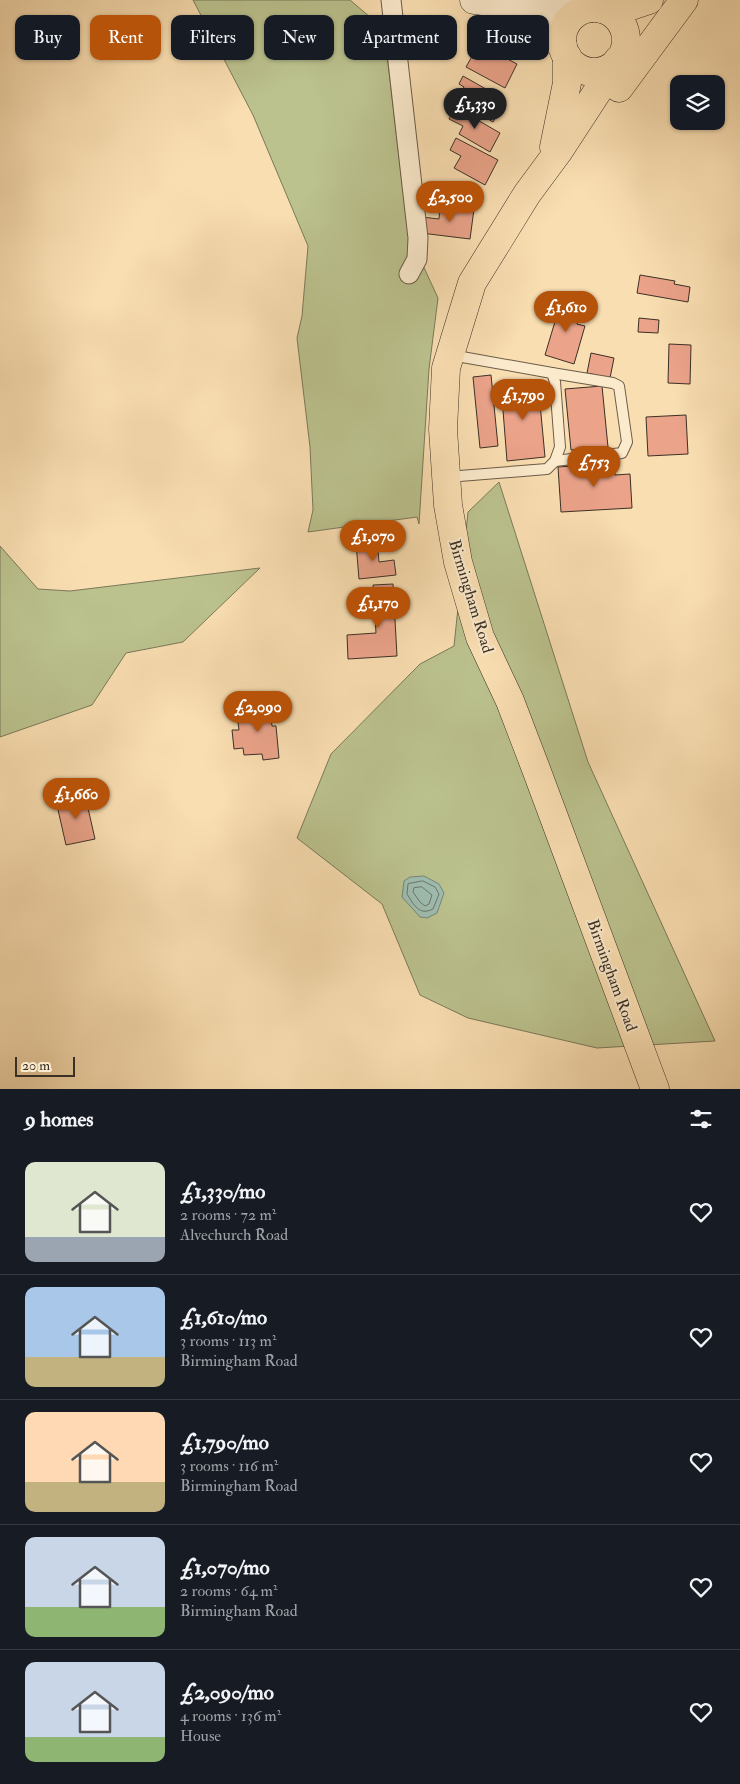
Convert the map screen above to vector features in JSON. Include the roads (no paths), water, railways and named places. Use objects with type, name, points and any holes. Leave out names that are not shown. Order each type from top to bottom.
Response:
[{"type":"highway","points":[[649,0],[625,8],[596,8],[577,12],[564,29],[565,51],[578,68],[593,72],[609,68],[673,0]]},
{"type":"highway","points":[[555,157],[583,131],[607,104],[684,0]]},
{"type":"highway","points":[[596,8],[614,14],[624,28],[622,53]]},
{"type":"highway","name":"Birmingham Road","points":[[555,157],[568,83],[565,51]]},
{"type":"highway","name":"Birmingham Road","points":[[622,53],[555,157],[527,194],[472,283],[446,368],[443,429],[448,505],[458,562],[480,636],[510,701],[655,1089]]},
{"type":"main road","points":[[474,0],[511,5],[596,8]]},
{"type":"main road","points":[[511,5],[534,20],[565,51]]},
{"type":"street","points":[[391,0],[418,238],[417,259],[409,274]]},
{"type":"lane","points":[[450,354],[619,386],[627,442],[622,452],[555,461]]},
{"type":"lane","points":[[446,478],[547,468],[555,461],[560,447],[555,382],[552,373]]},
{"type":"water","points":[[424,876],[439,884],[444,893],[437,913],[427,918],[420,917],[402,897],[404,881],[410,877]]}]
